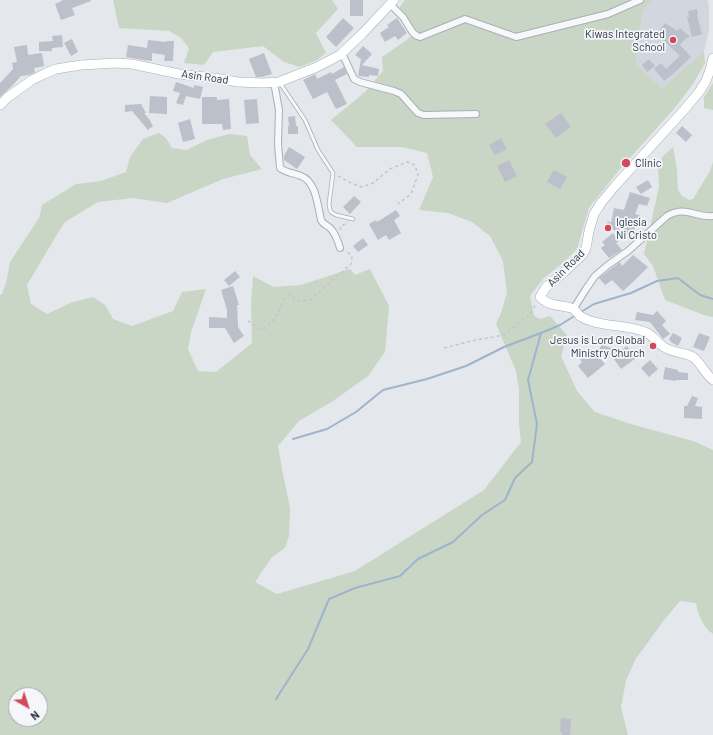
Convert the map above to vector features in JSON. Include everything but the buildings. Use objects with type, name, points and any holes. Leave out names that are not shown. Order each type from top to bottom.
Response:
[{"type":"main road","name":"Asin Road","points":[[0,105],[8,97],[32,80],[44,74],[56,69],[81,65],[116,63],[132,64],[179,74],[238,82],[276,82],[331,60],[342,53],[392,2]]},
{"type":"main road","name":"Asin Road","points":[[713,58],[706,81],[699,92],[601,203],[594,214],[586,248],[583,254],[546,287],[540,297],[552,304],[577,312],[590,321],[648,333],[663,347],[693,358],[713,380]]},
{"type":"street","points":[[392,2],[413,33],[420,37],[465,19],[516,37],[608,14],[640,0]]},
{"type":"street","points":[[342,53],[354,79],[360,82],[394,90],[401,94],[418,113],[424,115],[476,114]]},
{"type":"street","points":[[276,82],[280,110],[278,144],[280,168],[284,172],[304,177],[309,181],[314,192],[322,223],[331,228],[343,249]]},
{"type":"street","points":[[577,312],[586,289],[600,272],[628,251],[667,216],[672,213],[683,211],[705,216],[713,216]]},
{"type":"lane","points":[[276,82],[305,120],[318,150],[333,173],[329,204],[331,212],[336,216],[353,219]]},
{"type":"path","points":[[333,173],[362,187],[373,183],[390,169],[407,162],[415,165],[418,175],[411,194],[398,204]]},
{"type":"path","points":[[342,235],[340,227],[353,219]]},
{"type":"path","points":[[248,321],[262,330],[268,326],[279,311],[282,300],[288,295],[299,301],[310,300],[351,264],[352,257],[343,249]]},
{"type":"path","points":[[444,348],[504,335],[532,312],[540,297]]},
{"type":"shaded area","name":"Kiwas Integrated School","points":[[652,0],[708,0],[709,8],[709,30],[704,51],[662,90],[636,64],[643,11]]},
{"type":"green space","points":[[113,0],[332,0],[338,9],[316,33],[326,53],[317,60],[300,67],[284,62],[263,46],[213,52],[204,65],[184,63],[189,48],[181,38],[169,31],[119,28]]},
{"type":"green space","points":[[405,0],[652,0],[643,11],[636,64],[662,89],[704,51],[705,63],[693,84],[674,109],[619,170],[589,208],[577,249],[543,279],[530,296],[534,316],[540,319],[550,316],[567,335],[561,356],[577,391],[595,412],[634,425],[693,441],[713,450],[713,634],[706,628],[698,612],[696,603],[680,601],[635,660],[626,681],[621,707],[628,735],[0,735],[0,295],[2,294],[6,283],[10,262],[39,218],[42,205],[76,184],[101,181],[126,172],[130,157],[143,139],[159,133],[166,138],[172,148],[186,150],[207,140],[229,134],[247,136],[250,155],[262,169],[223,179],[167,203],[133,198],[98,202],[65,222],[27,285],[31,304],[47,314],[70,303],[93,297],[105,305],[113,319],[132,326],[173,311],[182,292],[206,289],[191,332],[188,349],[198,371],[216,372],[252,343],[251,304],[253,276],[274,287],[301,285],[350,269],[355,275],[370,269],[389,306],[385,352],[368,376],[333,401],[299,421],[278,446],[290,508],[289,536],[285,548],[272,557],[255,582],[277,594],[355,571],[484,490],[521,442],[519,424],[519,389],[516,371],[496,324],[507,292],[503,261],[490,236],[472,222],[448,213],[419,210],[433,177],[427,153],[402,147],[357,147],[331,120],[365,92],[383,71],[382,57],[415,34],[396,12]]},
{"type":"green space","points":[[713,83],[713,110],[704,108],[704,97]]},
{"type":"green space","points":[[673,147],[677,170],[678,190],[682,196],[689,200],[693,199],[710,171],[713,162],[713,317],[665,300],[653,266],[644,254],[659,187],[658,168],[663,156]]},
{"type":"waterway","points":[[581,312],[594,304],[631,293],[657,281],[678,278],[700,295],[713,299]]},
{"type":"waterway","points":[[276,699],[308,649],[329,599],[355,588],[400,576],[418,559],[453,542],[482,515],[505,500],[515,478],[532,462],[537,424],[528,380],[541,333],[560,325],[576,315]]},
{"type":"waterway","points":[[293,439],[327,429],[356,412],[383,390],[427,379],[466,366],[504,347],[541,333]]},
{"type":"place","name":"Kiwas Integrated School","points":[[673,40]]},
{"type":"place","name":"Clinic","points":[[626,163]]},
{"type":"place","name":"Iglesia Ni Cristo","points":[[608,228]]},
{"type":"place","name":"Jesus is Lord Global Ministry Church","points":[[653,346]]}]
